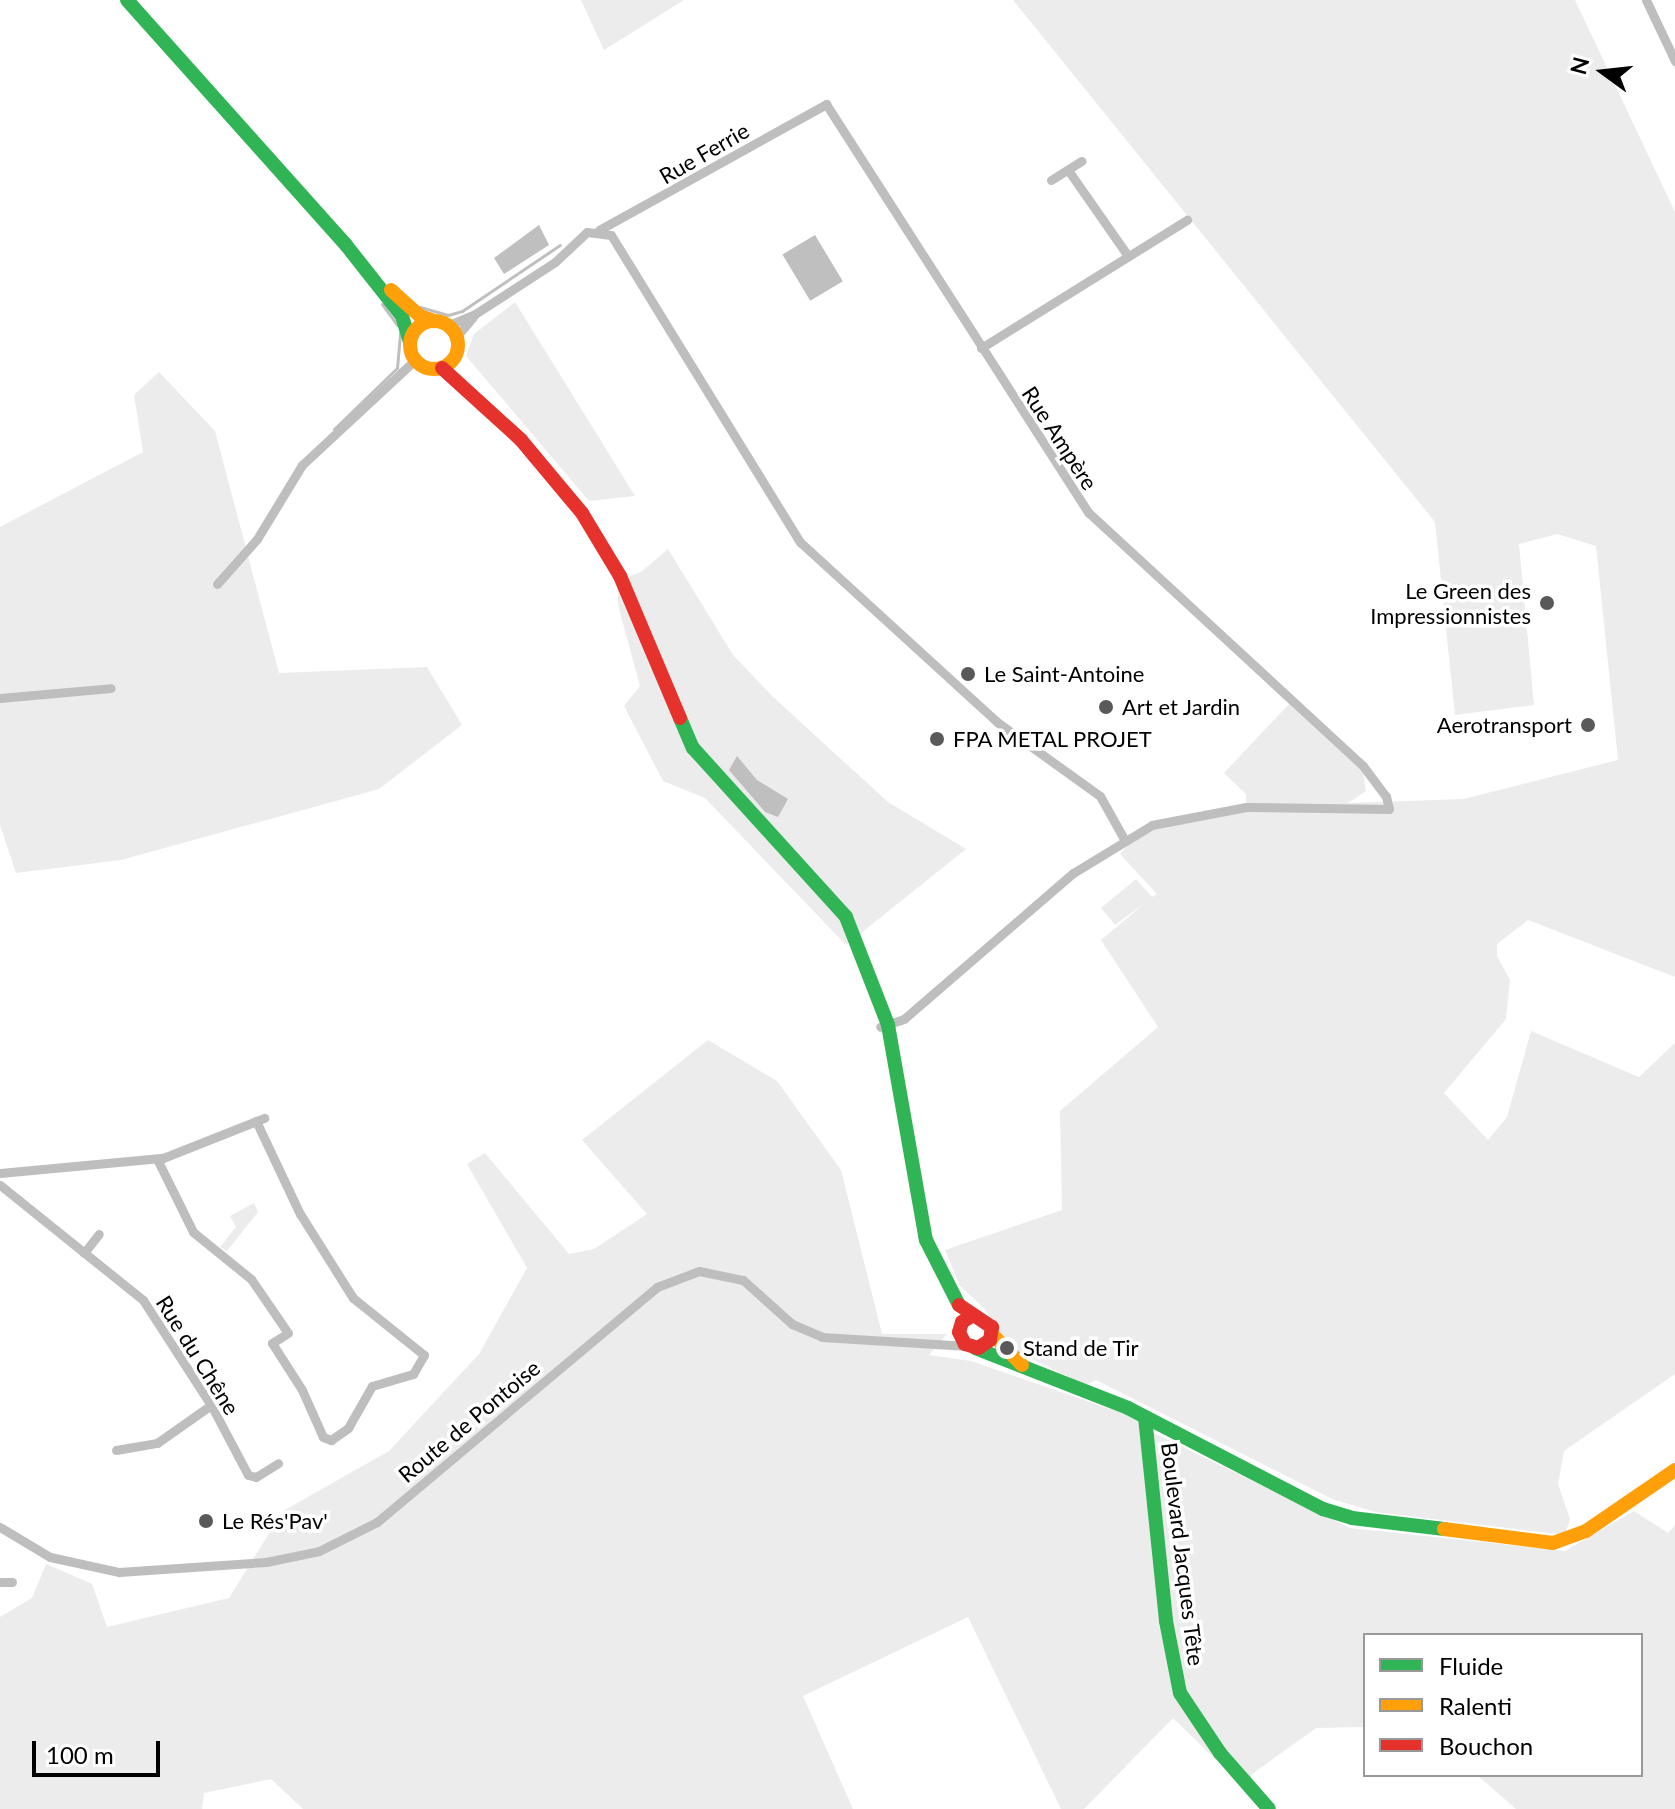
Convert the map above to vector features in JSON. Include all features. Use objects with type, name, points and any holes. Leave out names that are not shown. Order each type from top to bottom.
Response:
[{"type":"main road","points":[[127,0],[346,245],[406,305],[447,327],[455,357],[607,551],[693,748],[815,879],[843,920],[884,1026],[926,1240],[951,1294],[973,1315],[989,1321],[992,1334],[1008,1355],[1038,1374]]},
{"type":"main road","points":[[346,245],[402,316],[415,360],[427,369],[442,368],[455,357]]},
{"type":"main road","points":[[410,343],[417,328],[447,327]]},
{"type":"main road","points":[[442,368],[521,440]]},
{"type":"main road","points":[[884,1026],[914,1229],[931,1275],[972,1347],[1145,1417],[1323,1509],[1352,1518],[1553,1543],[1586,1531],[1675,1470]]},
{"type":"main road","points":[[960,1330],[973,1315]]},
{"type":"main road","points":[[972,1347],[985,1345],[992,1334]]},
{"type":"main road","name":"Boulevard Jacques Tête","points":[[1145,1417],[1166,1621],[1180,1693],[1220,1753],[1269,1809]]},
{"type":"street","points":[[1646,0],[1675,61]]},
{"type":"street","name":"Rue Ferrie","points":[[447,327],[475,314],[555,262],[585,234],[599,230],[826,104]]},
{"type":"street","name":"Rue Ampère","points":[[826,104],[1089,513],[1374,776],[1389,809],[1246,807],[1168,820],[1124,839]]},
{"type":"street","points":[[1051,180],[1081,161]]},
{"type":"street","points":[[1068,170],[1128,256]]},
{"type":"street","points":[[981,348],[1187,220]]},
{"type":"street","points":[[599,230],[613,237],[800,542],[997,722],[1100,796],[1124,839],[1073,873],[911,1013],[884,1026]]},
{"type":"street","points":[[217,584],[257,539],[302,465],[415,360]]},
{"type":"street","points":[[0,698],[111,688]]},
{"type":"street","points":[[0,1173],[157,1159],[260,1119],[300,1214],[353,1298],[424,1355],[413,1374],[369,1390],[348,1428],[325,1439],[272,1343],[288,1333],[251,1279],[193,1232],[157,1159]]},
{"type":"street","name":"Rue du Chêne","points":[[0,1185],[149,1307],[211,1405],[248,1475],[256,1477],[278,1463]]},
{"type":"street","points":[[84,1253],[99,1234]]},
{"type":"street","name":"Route de Pontoise","points":[[0,1527],[50,1557],[119,1572],[266,1562],[319,1551],[377,1522],[657,1287],[686,1273],[732,1275],[792,1324],[822,1337],[972,1347]]},
{"type":"street","points":[[934,1346],[960,1330]]},
{"type":"street","points":[[116,1450],[153,1445],[211,1405]]},
{"type":"street","points":[[0,1582],[12,1582]]},
{"type":"shaded area","points":[[581,0],[684,0],[604,50]]},
{"type":"shaded area","points":[[1013,0],[1575,0],[1675,212],[1675,977],[1528,920],[1497,944],[1497,956],[1510,980],[1506,1019],[1444,1093],[1488,1140],[1507,1117],[1531,1031],[1639,1077],[1675,1043],[1675,1374],[1564,1451],[1558,1484],[1570,1519],[1565,1535],[1375,1512],[1332,1499],[1096,1380],[1086,1385],[1009,1348],[985,1309],[960,1286],[945,1250],[1062,1210],[1060,1111],[1158,1027],[1101,940],[1145,903],[1115,925],[1101,908],[1136,879],[1152,897],[1157,894],[1120,854],[1138,834],[1246,807],[1246,794],[1224,773],[1289,704],[1363,772],[1366,791],[1348,803],[1463,799],[1618,760],[1596,546],[1557,534],[1519,544],[1534,705],[1455,715],[1435,522]]},
{"type":"shaded area","points":[[539,225],[549,245],[504,274],[494,258]]},
{"type":"shaded area","points":[[815,235],[843,281],[810,301],[782,255]]},
{"type":"shaded area","points":[[515,302],[635,496],[589,501],[466,356],[474,334]]},
{"type":"shaded area","points":[[159,372],[215,431],[279,673],[427,667],[462,725],[379,789],[121,860],[16,873],[0,825],[0,527],[143,452],[134,395]]},
{"type":"shaded area","points":[[668,549],[733,655],[772,696],[888,802],[966,849],[846,945],[705,798],[663,781],[624,706],[640,686],[618,605],[618,580],[641,572]]},
{"type":"shaded area","points":[[737,756],[757,780],[788,799],[778,817],[765,812],[729,770]]},
{"type":"shaded area","points":[[708,1040],[777,1081],[841,1170],[882,1334],[947,1334],[929,1355],[971,1361],[1122,1413],[1140,1422],[1157,1456],[1152,1432],[1350,1528],[1565,1551],[1634,1511],[1668,1533],[1675,1525],[1675,1809],[1516,1809],[1479,1777],[1643,1777],[1643,1633],[1363,1633],[1363,1727],[1316,1728],[1252,1774],[1246,1789],[1173,1718],[1084,1809],[1061,1809],[968,1617],[803,1696],[853,1809],[303,1809],[271,1779],[204,1793],[202,1809],[0,1809],[0,1617],[32,1598],[46,1564],[92,1584],[107,1627],[229,1598],[283,1511],[389,1451],[479,1354],[527,1268],[467,1164],[485,1153],[569,1254],[594,1249],[647,1214],[582,1140]]},
{"type":"shaded area","points":[[254,1203],[258,1212],[227,1251],[220,1247],[236,1227],[230,1216]]},
{"type":"waterway","points":[[420,307],[448,315],[462,311],[560,245]]},
{"type":"waterway","points":[[382,304],[397,325]]},
{"type":"waterway","points":[[334,429],[397,368],[400,332]]},
{"type":"traffic: fast","points":[[127,0],[346,245],[402,316],[410,343]]},
{"type":"traffic: fast","points":[[680,718],[693,748],[846,917],[888,1025],[926,1240],[959,1305]]},
{"type":"traffic: fast","points":[[975,1348],[1128,1408],[1323,1509],[1352,1518],[1444,1529]]},
{"type":"traffic: fast","points":[[1145,1417],[1166,1621],[1180,1693],[1220,1753],[1269,1809]]},
{"type":"traffic: slow","points":[[391,290],[420,316],[434,321]]},
{"type":"traffic: slow","points":[[434,321],[451,328],[458,345],[451,362],[434,369],[417,362],[410,345],[417,328],[434,321]]},
{"type":"traffic: slow","points":[[992,1334],[1022,1365]]},
{"type":"traffic: slow","points":[[1444,1529],[1553,1543],[1586,1531],[1675,1470]]},
{"type":"traffic: jam","points":[[442,368],[521,440],[582,513],[620,576],[680,718]]},
{"type":"traffic: jam","points":[[959,1305],[992,1327],[990,1340],[978,1348],[965,1344],[959,1332],[962,1322],[973,1315]]},
{"type":"place","name":"Le Green des Impressionnistes","points":[[1547,603]]},
{"type":"place","name":"Le Saint-Antoine","points":[[968,674]]},
{"type":"place","name":"Art et Jardin","points":[[1106,707]]},
{"type":"place","name":"Aerotransport","points":[[1588,725]]},
{"type":"place","name":"FPA METAL PROJET","points":[[937,739]]},
{"type":"place","name":"Stand de Tir","points":[[1007,1348]]},
{"type":"place","name":"Le Rés'Pav'","points":[[206,1521]]}]
